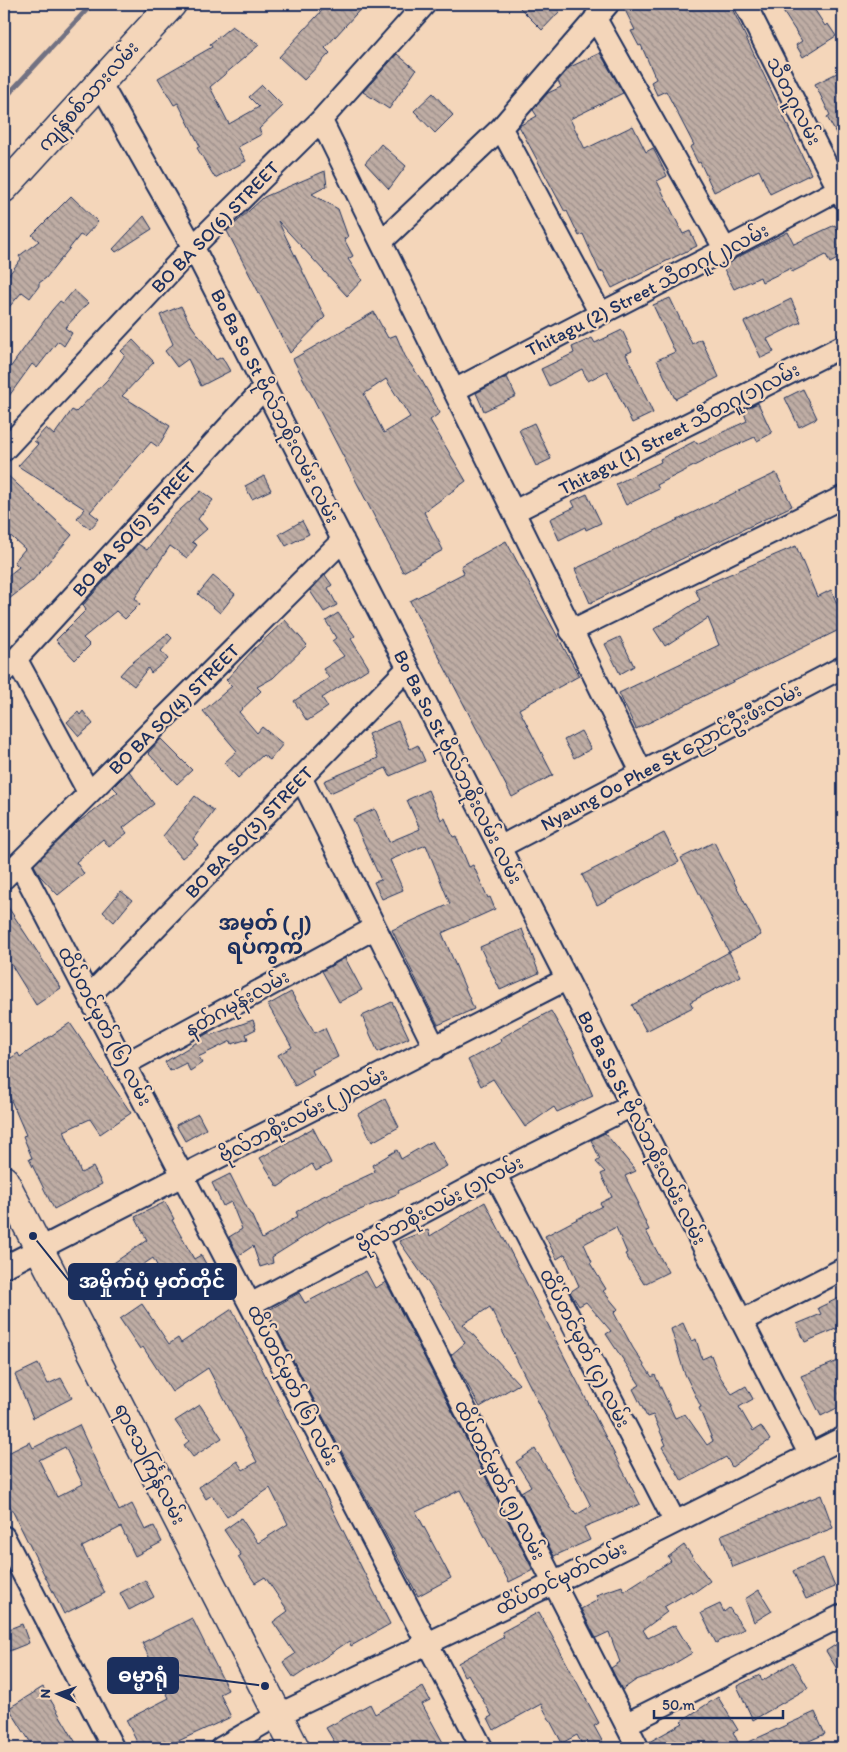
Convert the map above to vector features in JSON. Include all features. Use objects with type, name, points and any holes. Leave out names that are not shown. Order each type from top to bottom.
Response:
[{"type":"main road","name":"ကျန်စစ်သားလမ်း","points":[[4,188],[172,4]]},
{"type":"main road","name":"ရာဇသင်္ကြန်လမ်း","points":[[4,1180],[265,1686],[295,1748]]},
{"type":"street","name":"BO BA SO(6) STREET","points":[[4,450],[193,247],[321,120],[425,4]]},
{"type":"street","name":"သီတဂူလမ်း","points":[[745,4],[841,193]]},
{"type":"street","points":[[381,242],[501,128],[601,11],[726,251]]},
{"type":"street","name":"Bo Ba So St ဗိုလ်ဘစိုးလမ်း လမ်း","points":[[100,83],[193,247],[810,1455]]},
{"type":"street","points":[[321,120],[515,511],[571,631],[642,773]]},
{"type":"street","points":[[501,128],[600,313]]},
{"type":"street","name":"Thitagu (2) Street သီတဂူ(၂)လမ်း","points":[[455,390],[600,313],[841,193]]},
{"type":"street","name":"Thitagu (1) Street သီတဂူ(၁)လမ်း","points":[[515,511],[843,346]]},
{"type":"street","name":"BO BA SO(5) STREET","points":[[10,666],[265,387]]},
{"type":"street","points":[[571,631],[843,497]]},
{"type":"street","name":"BO BA SO(4) STREET","points":[[11,870],[343,540]]},
{"type":"street","points":[[10,666],[89,793]]},
{"type":"street","name":"Nyaung Oo Phee St ညောင်ဦးဖီးလမ်း","points":[[500,847],[843,667]]},
{"type":"street","name":"BO BA SO(3) STREET","points":[[89,996],[408,668]]},
{"type":"street","points":[[301,778],[435,1048]]},
{"type":"street","name":"ထိပ်တင်မှတ် (၆) လမ်း","points":[[11,870],[89,996],[482,1748]]},
{"type":"street","name":"နတ်ဂမုန်းလမ်း","points":[[125,1064],[375,928]]},
{"type":"street","name":"ဗိုလ်ဘစိုးလမ်း (၂)လမ်း","points":[[4,1267],[567,979]]},
{"type":"street","name":"ဗိုလ်ဘစိုးလမ်း (၁)လမ်း","points":[[250,1304],[495,1174],[631,1106]]},
{"type":"street","name":"ထိပ်တင်မှတ် (၄) လမ်း","points":[[495,1174],[675,1522]]},
{"type":"street","name":"ထိပ်တင်မှတ် (၅) လမ်း","points":[[377,1237],[552,1584],[638,1748]]},
{"type":"street","points":[[741,1321],[843,1269]]},
{"type":"street","name":"ထိပ်တင်မှတ်လမ်း","points":[[221,1748],[278,1715],[552,1584],[843,1438]]},
{"type":"street","points":[[4,1537],[113,1748]]},
{"type":"street","points":[[626,1724],[843,1615]]},
{"type":"building","points":[[328,4],[365,4],[325,48],[330,53],[304,80],[279,57]]},
{"type":"building","points":[[516,4],[553,4],[560,11],[542,30]]},
{"type":"building","points":[[622,4],[730,4],[811,174],[770,194],[759,170],[714,192],[700,162],[698,163],[690,147],[694,145],[666,91],[657,95],[651,82],[656,79],[641,45],[639,46],[631,31],[635,30]]},
{"type":"building","points":[[792,4],[811,4],[825,26],[828,24],[836,36],[803,57],[796,45],[802,41],[782,10]]},
{"type":"building","points":[[232,26],[259,45],[210,87],[229,124],[259,107],[249,97],[262,85],[283,106],[259,129],[262,134],[238,147],[246,161],[215,178],[197,148],[200,146],[178,103],[174,105],[158,78],[212,47],[210,44]]},
{"type":"building","points":[[600,53],[623,93],[570,119],[585,149],[633,126],[646,152],[653,148],[667,176],[657,181],[683,234],[690,231],[697,246],[612,288],[603,271],[600,272],[583,234],[579,236],[567,211],[565,212],[519,126],[537,116],[533,110],[548,93],[561,87],[558,81],[570,67]]},
{"type":"building","points":[[397,54],[416,70],[389,109],[363,92]]},
{"type":"building","points":[[843,70],[843,146],[827,117],[830,115],[815,84]]},
{"type":"building","points":[[433,93],[453,115],[435,133],[414,111]]},
{"type":"building","points":[[381,144],[406,166],[389,189],[365,163]]},
{"type":"building","points":[[325,171],[327,186],[312,194],[338,209],[348,237],[344,239],[353,256],[348,259],[362,280],[347,296],[278,221],[325,317],[290,353],[227,231],[264,197]]},
{"type":"building","points":[[71,196],[98,222],[84,237],[80,235],[46,278],[39,283],[39,286],[30,298],[22,292],[4,313],[4,281],[21,259],[19,256],[39,241],[32,235]]},
{"type":"building","points":[[144,216],[152,229],[116,252],[113,249]]},
{"type":"building","points":[[835,225],[843,243],[843,256],[830,263],[826,255],[792,272],[791,268],[762,282],[760,277],[734,289],[722,265],[788,232],[794,244]]},
{"type":"building","points":[[74,290],[88,303],[65,328],[72,333],[64,346],[58,341],[37,368],[32,364],[4,403],[4,376],[52,310],[60,301],[63,303]]},
{"type":"building","points":[[670,298],[692,344],[701,339],[719,377],[675,399],[657,360],[675,352],[653,305]]},
{"type":"building","points":[[791,299],[801,322],[767,339],[774,352],[761,358],[744,322]]},
{"type":"building","points":[[181,306],[189,322],[216,360],[222,357],[230,371],[201,386],[188,359],[177,367],[165,351],[173,344],[160,315]]},
{"type":"building","points":[[374,312],[388,338],[396,335],[405,356],[440,413],[430,420],[466,481],[424,512],[443,550],[403,572],[293,359]],"holes":[[[386,379],[410,417],[384,433],[364,394]]]},
{"type":"building","points":[[622,330],[632,351],[626,354],[653,413],[632,423],[607,371],[588,381],[582,369],[549,386],[541,369],[574,353],[572,347],[592,338],[595,343]]},
{"type":"building","points":[[133,340],[154,362],[122,396],[170,426],[158,447],[151,442],[90,512],[99,519],[90,529],[77,518],[85,509],[18,466],[38,444],[34,441],[46,428],[54,435],[72,410],[76,412],[108,379],[125,355],[121,351]]},
{"type":"building","points":[[507,377],[516,396],[484,411],[476,393]]},
{"type":"building","points":[[803,389],[817,418],[799,427],[785,398]]},
{"type":"building","points":[[758,403],[772,433],[757,441],[755,437],[719,453],[657,485],[659,489],[626,505],[616,484],[661,462],[660,459],[695,441],[697,444],[747,421],[743,410]]},
{"type":"building","points":[[534,423],[551,459],[536,466],[519,430]]},
{"type":"building","points":[[4,472],[72,535],[32,581],[4,603],[4,579],[19,567],[14,562],[25,549],[4,530]]},
{"type":"building","points":[[776,473],[792,506],[590,603],[575,569]]},
{"type":"building","points":[[264,476],[271,490],[252,499],[245,486]]},
{"type":"building","points":[[201,491],[213,500],[198,519],[207,529],[192,542],[197,545],[187,558],[170,546],[135,598],[140,604],[125,619],[116,611],[83,638],[90,645],[75,660],[56,640],[86,610],[83,605],[138,544],[147,550],[171,518]]},
{"type":"building","points":[[587,494],[601,523],[586,530],[585,527],[559,540],[550,519],[575,507],[572,501]]},
{"type":"building","points":[[302,521],[309,534],[286,546],[279,534]]},
{"type":"building","points":[[506,541],[579,676],[519,709],[553,775],[512,797],[410,601],[464,573],[461,566]]},
{"type":"building","points":[[796,546],[817,597],[831,590],[843,617],[843,628],[636,729],[619,693],[719,645],[708,618],[665,646],[654,629],[700,600],[695,589]]},
{"type":"building","points":[[325,575],[332,585],[328,588],[337,605],[324,612],[310,591]]},
{"type":"building","points":[[213,576],[235,594],[220,613],[198,594]]},
{"type":"building","points":[[338,613],[355,636],[351,639],[369,668],[322,698],[328,707],[307,721],[294,701],[329,678],[323,669],[344,656],[332,641],[336,638],[326,621]]},
{"type":"building","points":[[285,620],[307,645],[273,678],[257,687],[261,691],[239,712],[257,733],[262,727],[283,744],[270,760],[263,755],[238,778],[224,763],[237,751],[203,711],[232,686],[226,680],[254,649]]},
{"type":"building","points":[[168,634],[172,638],[161,651],[168,659],[151,673],[148,668],[134,686],[120,675],[128,666]]},
{"type":"building","points":[[620,637],[634,666],[620,674],[605,644]]},
{"type":"building","points":[[83,711],[93,724],[79,736],[67,722],[78,712],[80,715]]},
{"type":"building","points":[[398,721],[410,749],[418,745],[425,761],[390,776],[386,768],[330,793],[324,781],[378,758],[368,734]]},
{"type":"building","points":[[581,731],[591,749],[574,758],[564,740]]},
{"type":"building","points":[[161,739],[192,770],[177,784],[148,753]]},
{"type":"building","points":[[129,771],[154,804],[123,828],[127,833],[109,847],[103,839],[76,862],[84,874],[58,895],[40,876],[34,865],[77,823],[118,792],[113,787]]},
{"type":"building","points":[[428,790],[441,820],[445,818],[453,837],[456,836],[469,867],[473,865],[495,909],[442,933],[474,1009],[438,1025],[392,930],[450,904],[426,845],[390,860],[403,890],[382,899],[374,882],[381,880],[353,819],[375,809],[389,842],[420,829],[407,800]]},
{"type":"building","points":[[195,796],[214,811],[193,839],[198,845],[182,858],[163,836]]},
{"type":"building","points":[[664,833],[679,862],[597,905],[582,875]]},
{"type":"building","points":[[714,842],[761,935],[729,952],[681,858]]},
{"type":"building","points":[[121,891],[132,900],[114,922],[103,912]]},
{"type":"building","points":[[4,901],[61,988],[36,1005],[4,953]]},
{"type":"building","points":[[522,929],[539,973],[500,990],[480,947]]},
{"type":"building","points":[[729,952],[741,976],[690,1002],[693,1007],[646,1031],[632,1005]]},
{"type":"building","points":[[345,958],[362,990],[339,1002],[322,971]]},
{"type":"building","points":[[291,992],[315,1033],[325,1028],[338,1057],[312,1070],[314,1075],[295,1086],[278,1055],[292,1047],[268,1005]]},
{"type":"building","points":[[392,1002],[409,1038],[378,1052],[362,1016]]},
{"type":"building","points":[[551,1011],[574,1052],[593,1096],[557,1112],[554,1107],[525,1127],[493,1079],[481,1086],[468,1060],[501,1042],[500,1039],[518,1028]]},
{"type":"building","points":[[253,1020],[256,1029],[246,1034],[248,1039],[232,1044],[231,1041],[198,1057],[202,1063],[190,1071],[186,1063],[170,1071],[165,1062],[210,1032],[211,1035]]},
{"type":"building","points":[[70,1023],[131,1113],[100,1134],[90,1119],[64,1131],[81,1173],[93,1167],[102,1184],[54,1209],[29,1159],[32,1158],[23,1136],[26,1135],[4,1084],[4,1063],[18,1053],[20,1057]]},
{"type":"building","points":[[385,1099],[399,1127],[372,1142],[358,1114]]},
{"type":"building","points":[[198,1114],[206,1129],[185,1141],[176,1125]]},
{"type":"building","points":[[313,1128],[331,1163],[316,1171],[312,1164],[278,1187],[260,1158]]},
{"type":"building","points":[[605,1133],[636,1171],[625,1176],[649,1230],[646,1231],[668,1272],[644,1284],[625,1254],[627,1253],[616,1227],[584,1244],[592,1262],[590,1263],[606,1289],[603,1291],[618,1309],[614,1313],[633,1348],[652,1377],[655,1375],[675,1418],[685,1414],[707,1445],[713,1441],[699,1408],[701,1407],[684,1372],[671,1329],[683,1323],[691,1341],[696,1339],[702,1359],[711,1355],[719,1375],[732,1394],[746,1386],[753,1399],[739,1407],[753,1431],[761,1426],[770,1440],[732,1467],[726,1457],[682,1481],[662,1447],[666,1445],[653,1415],[647,1417],[633,1389],[640,1385],[606,1334],[611,1331],[586,1302],[579,1306],[570,1292],[579,1286],[565,1254],[557,1259],[545,1236],[602,1206],[600,1203],[612,1197],[601,1174],[605,1172],[596,1162],[600,1159],[591,1140]]},
{"type":"building","points":[[432,1141],[447,1166],[398,1191],[399,1193],[330,1223],[329,1221],[272,1257],[273,1263],[260,1267],[253,1246],[238,1256],[229,1237],[242,1229],[231,1202],[223,1206],[212,1183],[230,1174],[262,1239],[298,1216],[296,1212],[317,1199],[375,1172],[372,1165],[397,1150],[401,1159]]},
{"type":"building","points":[[165,1202],[174,1219],[172,1220],[194,1259],[201,1255],[209,1269],[171,1291],[153,1258],[111,1286],[102,1271],[147,1240],[135,1217]]},
{"type":"building","points":[[485,1202],[640,1504],[584,1527],[590,1540],[554,1556],[521,1492],[531,1486],[516,1462],[535,1449],[576,1515],[591,1506],[490,1307],[463,1324],[519,1384],[480,1407],[451,1355],[465,1343],[438,1297],[399,1241],[428,1230],[430,1236]]},
{"type":"building","points":[[366,1271],[375,1288],[386,1282],[533,1570],[509,1582],[460,1490],[416,1512],[451,1578],[418,1596],[267,1311],[299,1293],[305,1303]]},
{"type":"building","points":[[843,1296],[843,1326],[805,1342],[797,1324],[821,1314],[818,1308]]},
{"type":"building","points":[[142,1304],[169,1344],[178,1338],[181,1343],[232,1309],[390,1624],[351,1646],[349,1641],[294,1678],[283,1662],[295,1654],[273,1622],[288,1611],[265,1577],[255,1583],[238,1557],[241,1555],[224,1530],[241,1518],[258,1543],[288,1524],[270,1488],[227,1517],[212,1495],[206,1499],[199,1487],[237,1461],[243,1470],[257,1462],[208,1368],[172,1392],[143,1347],[140,1349],[120,1319]]},
{"type":"building","points":[[843,1359],[843,1405],[821,1416],[801,1376]]},
{"type":"building","points":[[38,1364],[48,1384],[61,1378],[72,1398],[33,1418],[15,1375]]},
{"type":"building","points":[[200,1405],[222,1438],[193,1457],[184,1445],[189,1441],[175,1421]]},
{"type":"building","points":[[79,1425],[119,1511],[132,1504],[145,1530],[154,1526],[162,1542],[135,1556],[121,1527],[82,1547],[105,1593],[64,1614],[4,1494],[4,1455],[30,1442],[33,1448]],"holes":[[[65,1447],[83,1484],[57,1497],[39,1460]]]},
{"type":"building","points":[[821,1495],[833,1528],[733,1567],[721,1535]]},
{"type":"building","points":[[684,1545],[710,1581],[692,1594],[691,1591],[664,1607],[667,1612],[643,1630],[648,1638],[675,1625],[692,1653],[662,1671],[636,1680],[622,1690],[611,1668],[620,1662],[609,1632],[596,1638],[581,1609],[598,1600],[596,1595],[622,1586],[624,1591],[671,1561],[668,1557]]},
{"type":"building","points":[[823,1558],[835,1587],[806,1599],[793,1571]]},
{"type":"building","points":[[145,1580],[154,1597],[129,1610],[120,1593]]},
{"type":"building","points":[[759,1590],[772,1611],[754,1622],[745,1599]]},
{"type":"building","points":[[720,1604],[724,1612],[729,1608],[744,1629],[716,1643],[701,1613]]},
{"type":"building","points":[[539,1612],[599,1723],[594,1726],[606,1748],[584,1748],[577,1735],[562,1743],[541,1704],[494,1730],[488,1718],[492,1716],[468,1674],[464,1676],[458,1663],[504,1637],[502,1632]]},
{"type":"building","points":[[192,1618],[228,1690],[220,1694],[231,1717],[163,1748],[140,1748],[126,1720],[169,1698],[142,1643]]},
{"type":"building","points":[[22,1624],[29,1643],[4,1653],[4,1631]]},
{"type":"building","points":[[843,1640],[843,1679],[826,1651]]},
{"type":"building","points":[[793,1662],[808,1688],[753,1720],[737,1686],[760,1675],[762,1681]]},
{"type":"building","points":[[43,1687],[79,1748],[34,1748],[9,1708]]},
{"type":"building","points":[[423,1687],[430,1700],[422,1704],[446,1748],[338,1748],[326,1728],[370,1704],[375,1714]]},
{"type":"building","points":[[718,1697],[738,1730],[733,1732],[740,1746],[815,1712],[825,1734],[793,1748],[650,1748],[649,1742],[683,1723],[681,1721]]},
{"type":"waterway","points":[[4,99],[92,4]]},
{"type":"place","name":"အမှိုက်ပုံ မှတ်တိုင်","points":[[33,1236]]},
{"type":"place","name":"ဓမ္မာရုံ","points":[[265,1686]]},
{"type":"district","name":"အမှတ် (၂) ရပ်ကွက်","points":[[265,934]]}]
